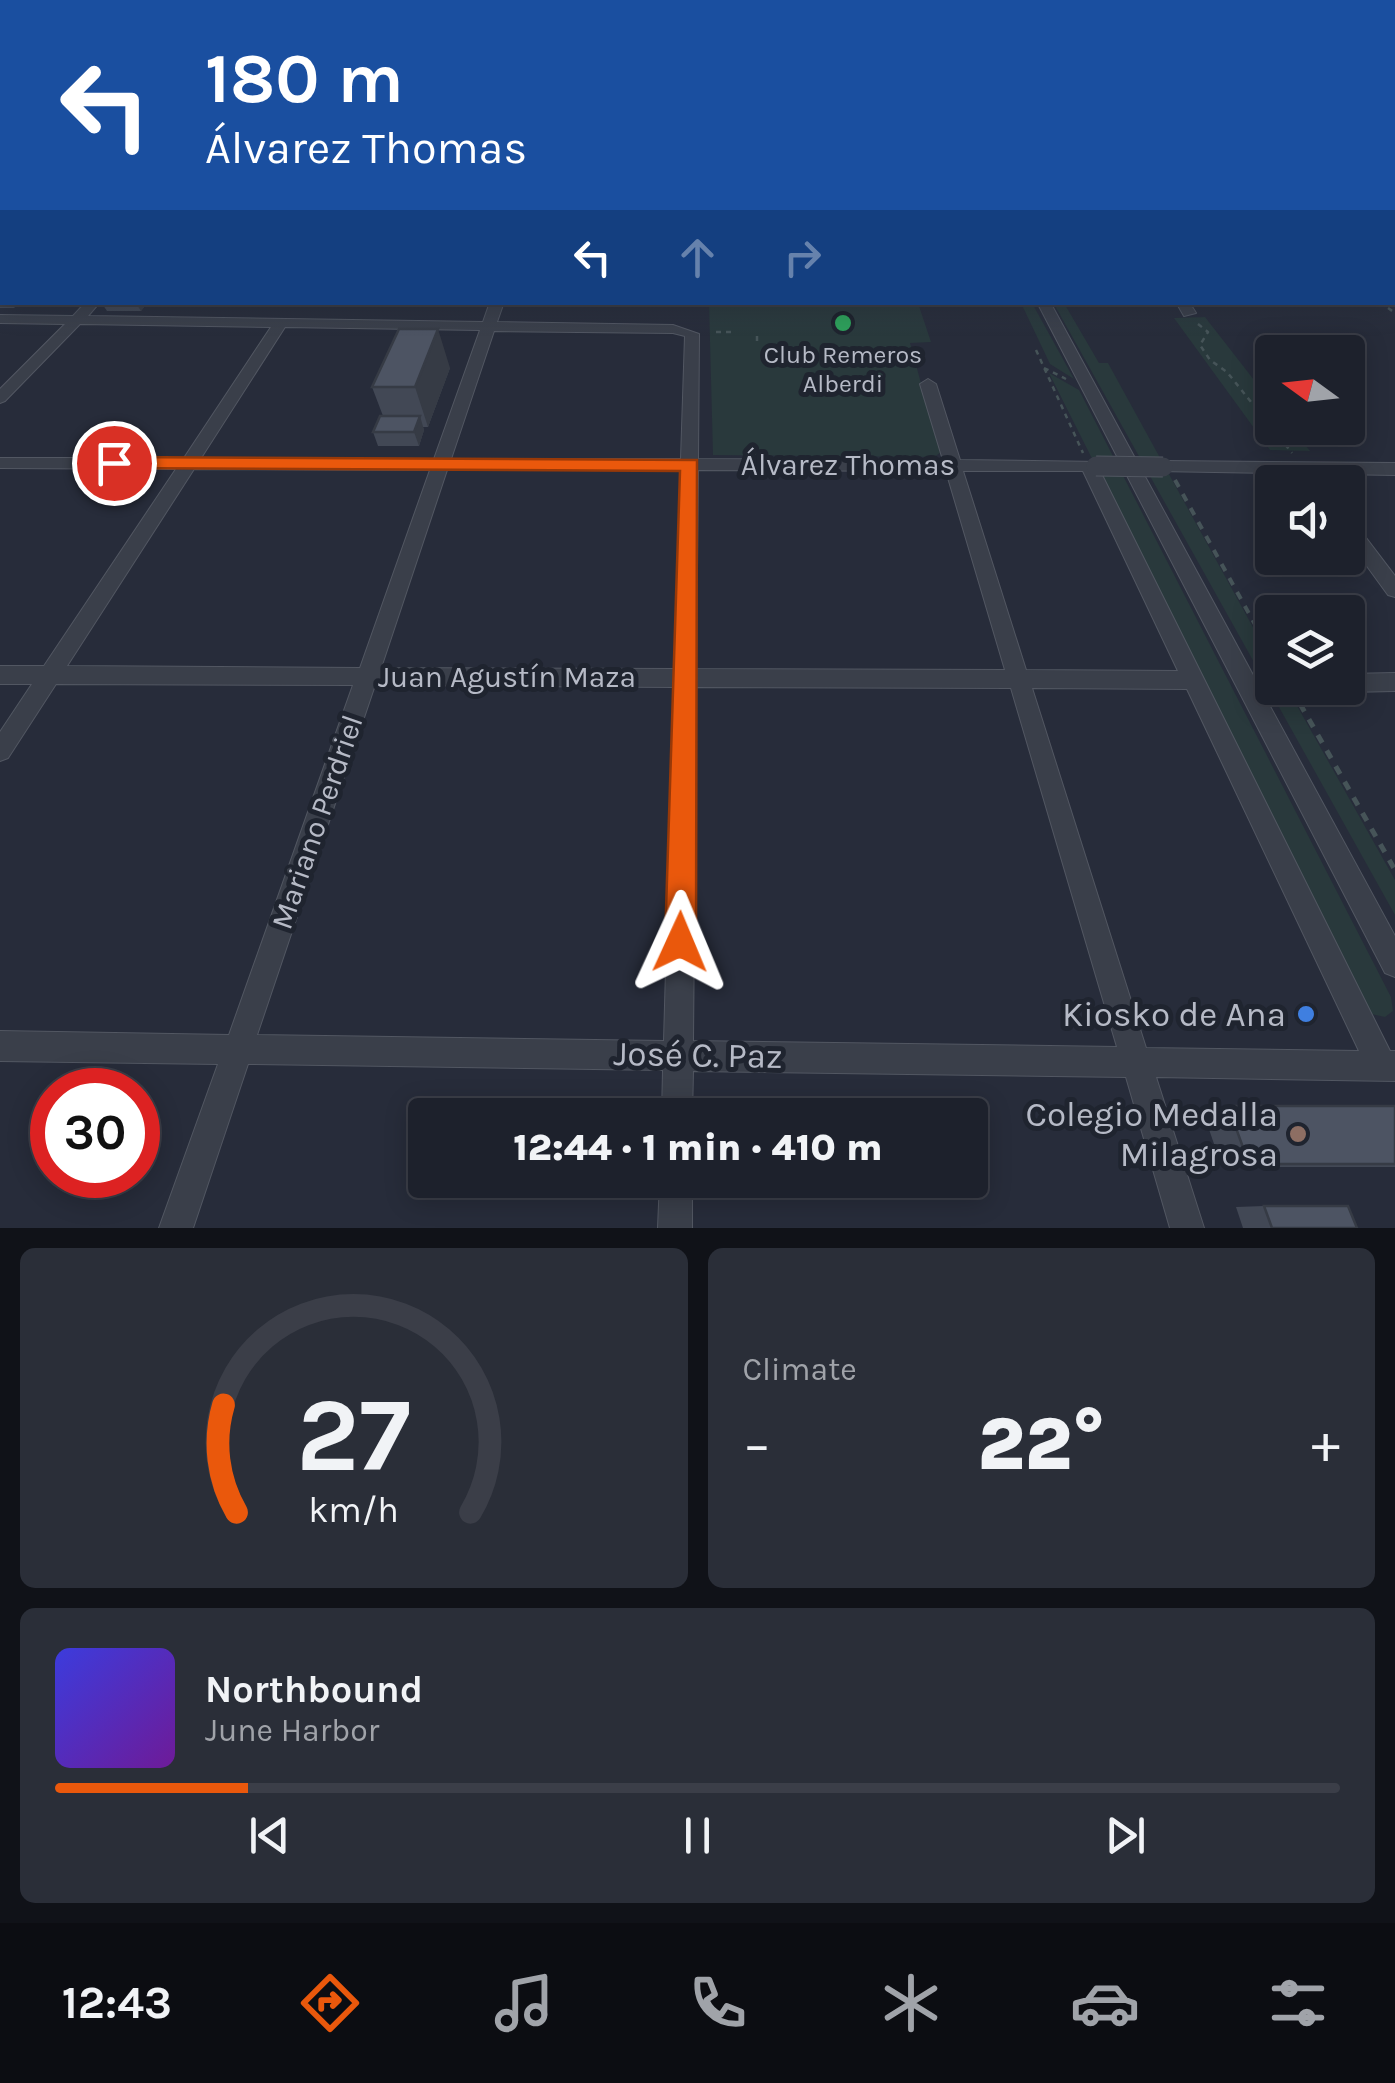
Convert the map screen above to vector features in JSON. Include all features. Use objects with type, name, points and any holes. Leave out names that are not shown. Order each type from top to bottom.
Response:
[{"type":"street","points":[[0,398],[91,305]]},
{"type":"street","name":"Mariano Perdriel","points":[[176,1228],[496,305]]},
{"type":"street","points":[[1045,305],[1395,963]]},
{"type":"street","points":[[0,319],[673,329],[692,334],[677,1098]]},
{"type":"street","points":[[0,751],[281,323]]},
{"type":"street","points":[[928,384],[1187,1228]]},
{"type":"street","name":"Álvarez Thomas","points":[[0,463],[1093,466],[1255,473]]},
{"type":"street","points":[[1093,466],[1194,680],[1388,1066]]},
{"type":"street","name":"Álvarez Thomas","points":[[1365,471],[1395,469]]},
{"type":"street","points":[[1365,550],[1395,590]]},
{"type":"street","name":"Juan Agustín Maza","points":[[0,675],[1194,680]]},
{"type":"street","points":[[1365,683],[1395,682]]},
{"type":"street","name":"José C. Paz","points":[[0,1046],[1388,1066]]},
{"type":"street","points":[[675,1228],[676,1198]]},
{"type":"path","points":[[1186,308],[1208,332],[1200,345],[1210,360],[1227,372],[1300,465]]},
{"type":"path","points":[[716,332],[736,332]]},
{"type":"path","points":[[756,336],[757,342]]},
{"type":"path","points":[[1036,350],[1093,466]]},
{"type":"path","points":[[789,355],[800,355]]},
{"type":"path","points":[[1166,467],[1255,625]]},
{"type":"path","points":[[1301,705],[1395,870]]},
{"type":"shaded area","points":[[709,305],[919,305],[931,342],[910,343],[940,453],[934,457],[713,455]]},
{"type":"shaded area","points":[[1022,305],[1033,305],[1074,379],[1050,364]]},
{"type":"shaded area","points":[[1055,305],[1065,305],[1099,363],[1108,363],[1255,631],[1255,664]]},
{"type":"shaded area","points":[[1205,317],[1255,381],[1255,429],[1174,318]]},
{"type":"shaded area","points":[[1049,373],[1079,390],[1391,997],[1393,1011],[1385,1017],[1371,1014]]},
{"type":"shaded area","points":[[1266,445],[1305,445],[1310,451],[1270,450]]},
{"type":"shaded area","points":[[1278,705],[1297,705],[1395,880],[1395,915]]},
{"type":"building","points":[[399,329],[438,329],[415,387],[372,387]]},
{"type":"building","points":[[380,416],[420,416],[414,432],[373,432]]},
{"type":"building","name":"Colegio Medalla Milagrosa","points":[[1228,1106],[1395,1106],[1395,1164],[1249,1164]]},
{"type":"building","points":[[1264,1206],[1348,1206],[1357,1228],[1272,1228]]},
{"type":"place","name":"Club Remeros Alberdi","points":[[843,323]]},
{"type":"place","name":"Kiosko de Ana","points":[[1306,1014]]},
{"type":"place","name":"Colegio Medalla Milagrosa","points":[[1298,1134]]},
{"type":"route","points":[[114,463],[690,465],[680,942]]}]
